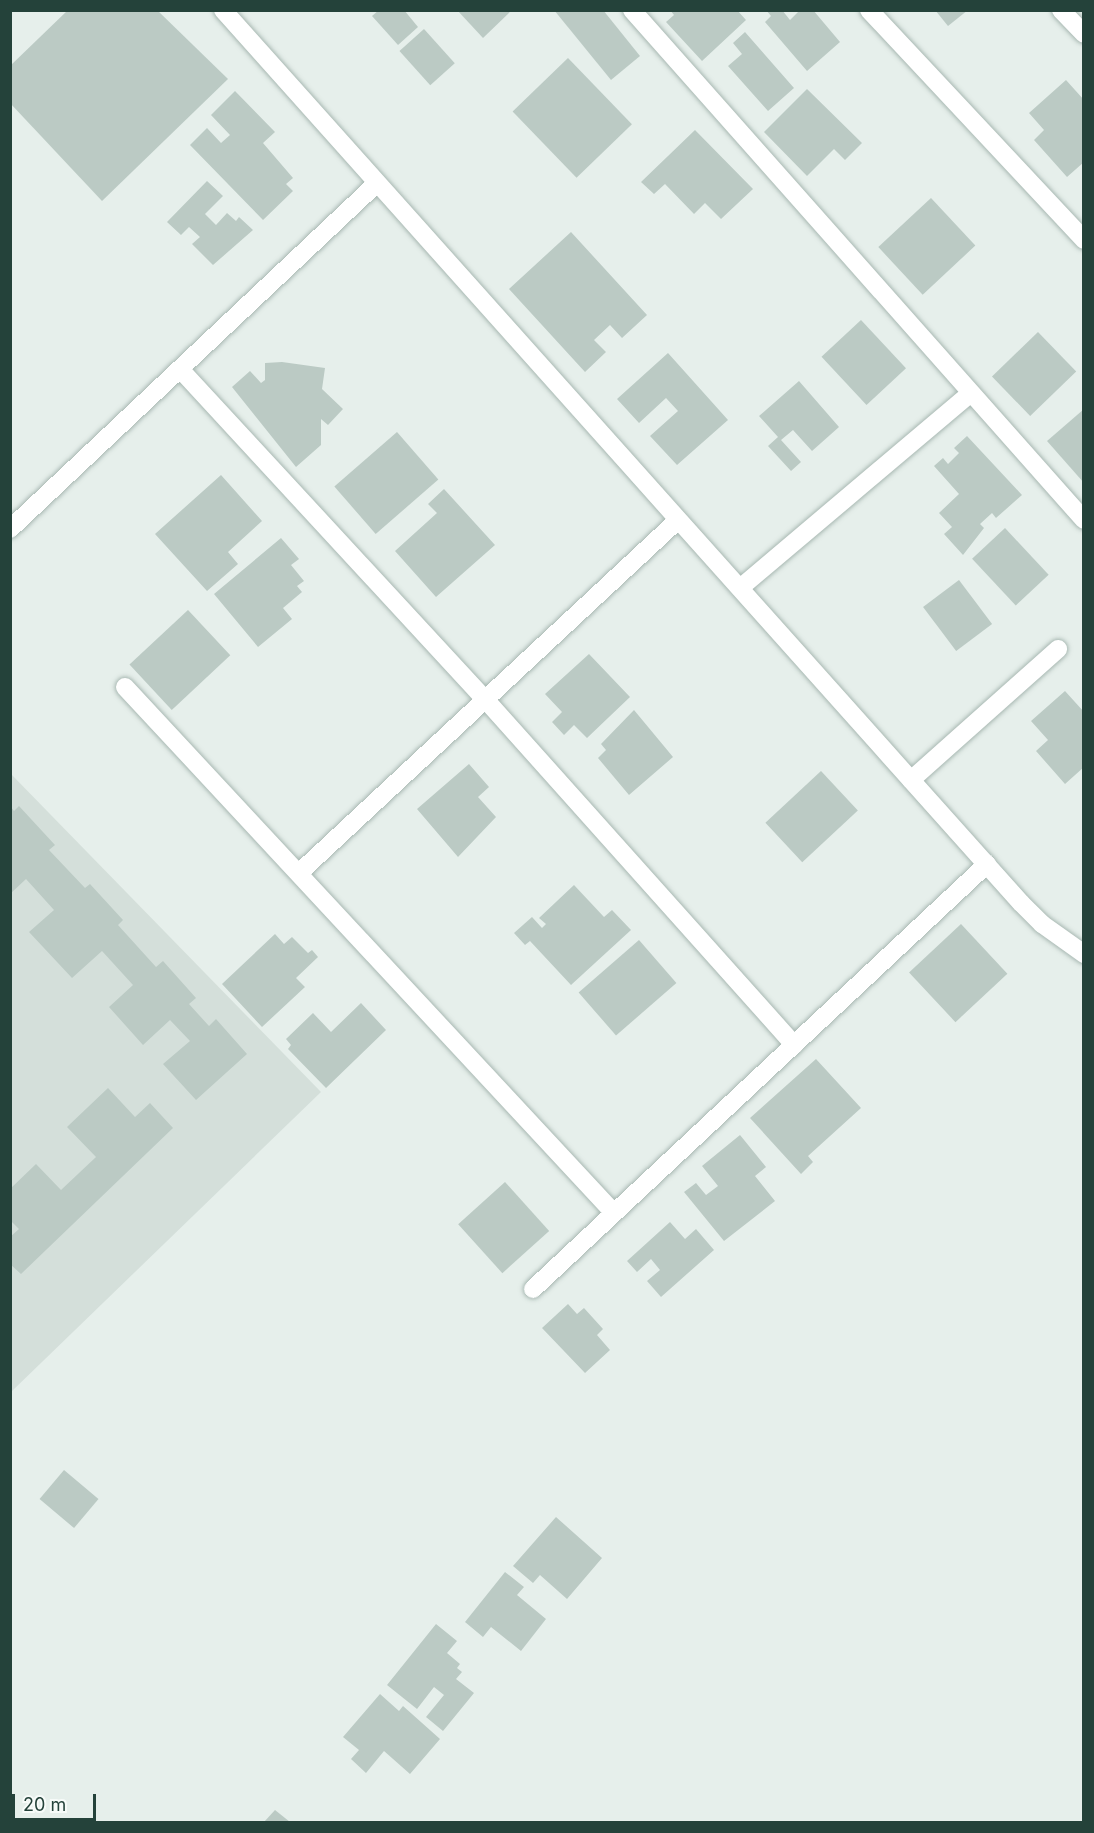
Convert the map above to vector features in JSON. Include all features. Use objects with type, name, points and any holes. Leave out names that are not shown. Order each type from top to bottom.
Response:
[{"type":"street","points":[[223,10],[987,864],[1042,924],[1083,954]]},
{"type":"street","points":[[632,10],[1083,520]]},
{"type":"street","points":[[868,10],[1083,240]]},
{"type":"street","points":[[1061,10],[1083,34]]},
{"type":"street","points":[[10,530],[377,183]]},
{"type":"street","points":[[180,369],[485,699],[794,1045]]},
{"type":"street","points":[[740,588],[971,393]]},
{"type":"street","points":[[299,873],[678,519]]},
{"type":"street","points":[[911,780],[1058,649]]},
{"type":"street","points":[[125,687],[614,1213]]},
{"type":"street","points":[[533,1288],[987,864]]},
{"type":"shaded area","points":[[11,774],[321,1092],[11,1392]]},
{"type":"building","points":[[68,10],[157,10],[228,79],[102,201],[10,103],[10,66]]},
{"type":"building","points":[[379,10],[404,10],[418,27],[398,45],[372,16]]},
{"type":"building","points":[[457,10],[512,10],[483,38]]},
{"type":"building","points":[[554,10],[603,10],[640,56],[611,80]]},
{"type":"building","points":[[670,10],[737,10],[746,20],[702,61],[666,22],[674,15]]},
{"type":"building","points":[[766,10],[782,10],[790,20],[800,10],[813,10],[840,42],[807,71],[765,22],[771,16]]},
{"type":"building","points":[[935,10],[968,10],[948,26]]},
{"type":"building","points":[[424,29],[455,63],[430,85],[399,51]]},
{"type":"building","points":[[745,32],[794,88],[768,111],[728,66],[742,54],[733,43]]},
{"type":"building","points":[[568,58],[632,124],[577,178],[513,111]]},
{"type":"building","points":[[1066,80],[1084,100],[1084,162],[1067,177],[1034,140],[1044,130],[1029,113]]},
{"type":"building","points":[[807,89],[862,143],[845,160],[834,149],[807,176],[764,132]]},
{"type":"building","points":[[235,91],[275,132],[263,143],[293,178],[286,184],[293,191],[263,220],[190,145],[207,128],[221,143],[230,135],[211,115]]},
{"type":"building","points":[[695,130],[753,189],[721,219],[705,203],[694,214],[665,184],[654,194],[641,182]]},
{"type":"building","points":[[207,181],[223,196],[205,214],[216,225],[227,213],[236,221],[239,217],[253,230],[213,265],[192,244],[200,237],[189,227],[181,235],[167,222]]},
{"type":"building","points":[[931,198],[975,246],[923,295],[878,247]]},
{"type":"building","points":[[571,232],[647,315],[622,338],[610,325],[594,340],[606,352],[585,372],[509,289]]},
{"type":"building","points":[[861,320],[906,368],[867,405],[822,357]]},
{"type":"building","points":[[1038,332],[1076,372],[1030,416],[992,376]]},
{"type":"building","points":[[668,353],[728,420],[677,465],[650,436],[678,411],[666,398],[639,423],[617,399]]},
{"type":"building","points":[[282,362],[325,368],[322,389],[343,409],[328,425],[321,419],[321,445],[296,467],[232,387],[250,371],[261,383],[265,380],[265,363]]},
{"type":"building","points":[[799,381],[839,427],[812,451],[793,430],[781,440],[801,462],[791,471],[768,446],[778,437],[759,416]]},
{"type":"building","points":[[1084,409],[1084,483],[1047,441]]},
{"type":"building","points":[[397,432],[438,480],[376,534],[334,486]]},
{"type":"building","points":[[967,436],[1022,495],[996,518],[992,513],[980,524],[984,528],[963,555],[944,534],[952,527],[939,513],[959,494],[934,466],[943,458],[948,464],[959,453],[954,448]]},
{"type":"building","points":[[221,475],[262,521],[228,552],[238,564],[207,591],[155,534]]},
{"type":"building","points":[[444,489],[495,545],[436,597],[395,551],[437,513],[428,504]]},
{"type":"building","points":[[1005,528],[1049,575],[1016,605],[972,559]]},
{"type":"building","points":[[281,538],[299,559],[291,565],[304,581],[297,586],[302,592],[283,608],[292,619],[258,647],[214,594]]},
{"type":"building","points":[[959,580],[992,624],[956,651],[923,607]]},
{"type":"building","points":[[188,610],[230,655],[172,710],[129,665]]},
{"type":"building","points":[[589,654],[630,697],[587,738],[574,725],[564,735],[552,722],[562,712],[545,694]]},
{"type":"building","points":[[1065,691],[1084,712],[1084,767],[1065,784],[1036,751],[1048,740],[1031,721]]},
{"type":"building","points":[[634,710],[673,757],[629,795],[598,758],[606,750],[601,744]]},
{"type":"building","points":[[469,764],[489,787],[478,797],[496,817],[458,857],[417,809]]},
{"type":"building","points":[[821,771],[858,810],[802,862],[765,823]]},
{"type":"building","points":[[10,806],[14,811],[19,806],[55,845],[49,850],[85,888],[90,884],[123,920],[118,925],[156,967],[163,961],[196,998],[189,1004],[209,1026],[216,1019],[247,1054],[196,1100],[163,1064],[190,1041],[170,1020],[143,1045],[109,1007],[133,985],[102,951],[72,978],[29,932],[54,910],[26,879],[10,894]]},
{"type":"building","points":[[574,885],[604,917],[612,910],[631,930],[571,985],[530,941],[525,945],[514,933],[532,917],[542,928],[546,924],[539,918]]},
{"type":"building","points":[[961,924],[1007,974],[955,1022],[909,972]]},
{"type":"building","points":[[275,934],[284,944],[292,937],[308,953],[312,950],[318,957],[296,978],[305,987],[262,1027],[222,984]]},
{"type":"building","points":[[639,940],[676,983],[616,1036],[579,992]]},
{"type":"building","points":[[361,1003],[386,1030],[326,1088],[288,1049],[291,1045],[286,1039],[313,1013],[331,1032]]},
{"type":"building","points":[[816,1059],[861,1108],[808,1156],[813,1162],[801,1174],[750,1118]]},
{"type":"building","points":[[108,1088],[135,1117],[150,1103],[173,1128],[21,1274],[10,1264],[10,1237],[19,1229],[10,1220],[10,1189],[36,1164],[61,1190],[96,1157],[67,1127]]},
{"type":"building","points":[[740,1135],[766,1167],[755,1176],[775,1201],[724,1241],[684,1192],[696,1183],[706,1195],[718,1186],[702,1166]]},
{"type":"building","points":[[505,1182],[549,1231],[502,1273],[458,1224]]},
{"type":"building","points":[[670,1222],[685,1239],[696,1229],[714,1250],[661,1297],[647,1281],[660,1270],[651,1259],[637,1272],[627,1261]]},
{"type":"building","points":[[568,1304],[577,1314],[584,1308],[603,1329],[597,1335],[610,1350],[585,1373],[542,1328]]},
{"type":"building","points":[[64,1470],[98,1499],[74,1528],[40,1499]]},
{"type":"building","points":[[556,1517],[602,1558],[567,1599],[540,1575],[533,1583],[513,1566]]},
{"type":"building","points":[[505,1572],[524,1587],[517,1595],[546,1619],[521,1651],[491,1627],[483,1637],[465,1622]]},
{"type":"building","points":[[436,1624],[457,1641],[447,1653],[460,1664],[457,1668],[462,1672],[456,1679],[474,1693],[443,1731],[426,1717],[444,1695],[434,1687],[417,1709],[387,1685]]},
{"type":"building","points":[[380,1694],[399,1711],[403,1706],[440,1739],[410,1774],[384,1751],[366,1773],[351,1759],[359,1750],[343,1737]]},
{"type":"building","points":[[275,1810],[290,1822],[264,1822]]}]
